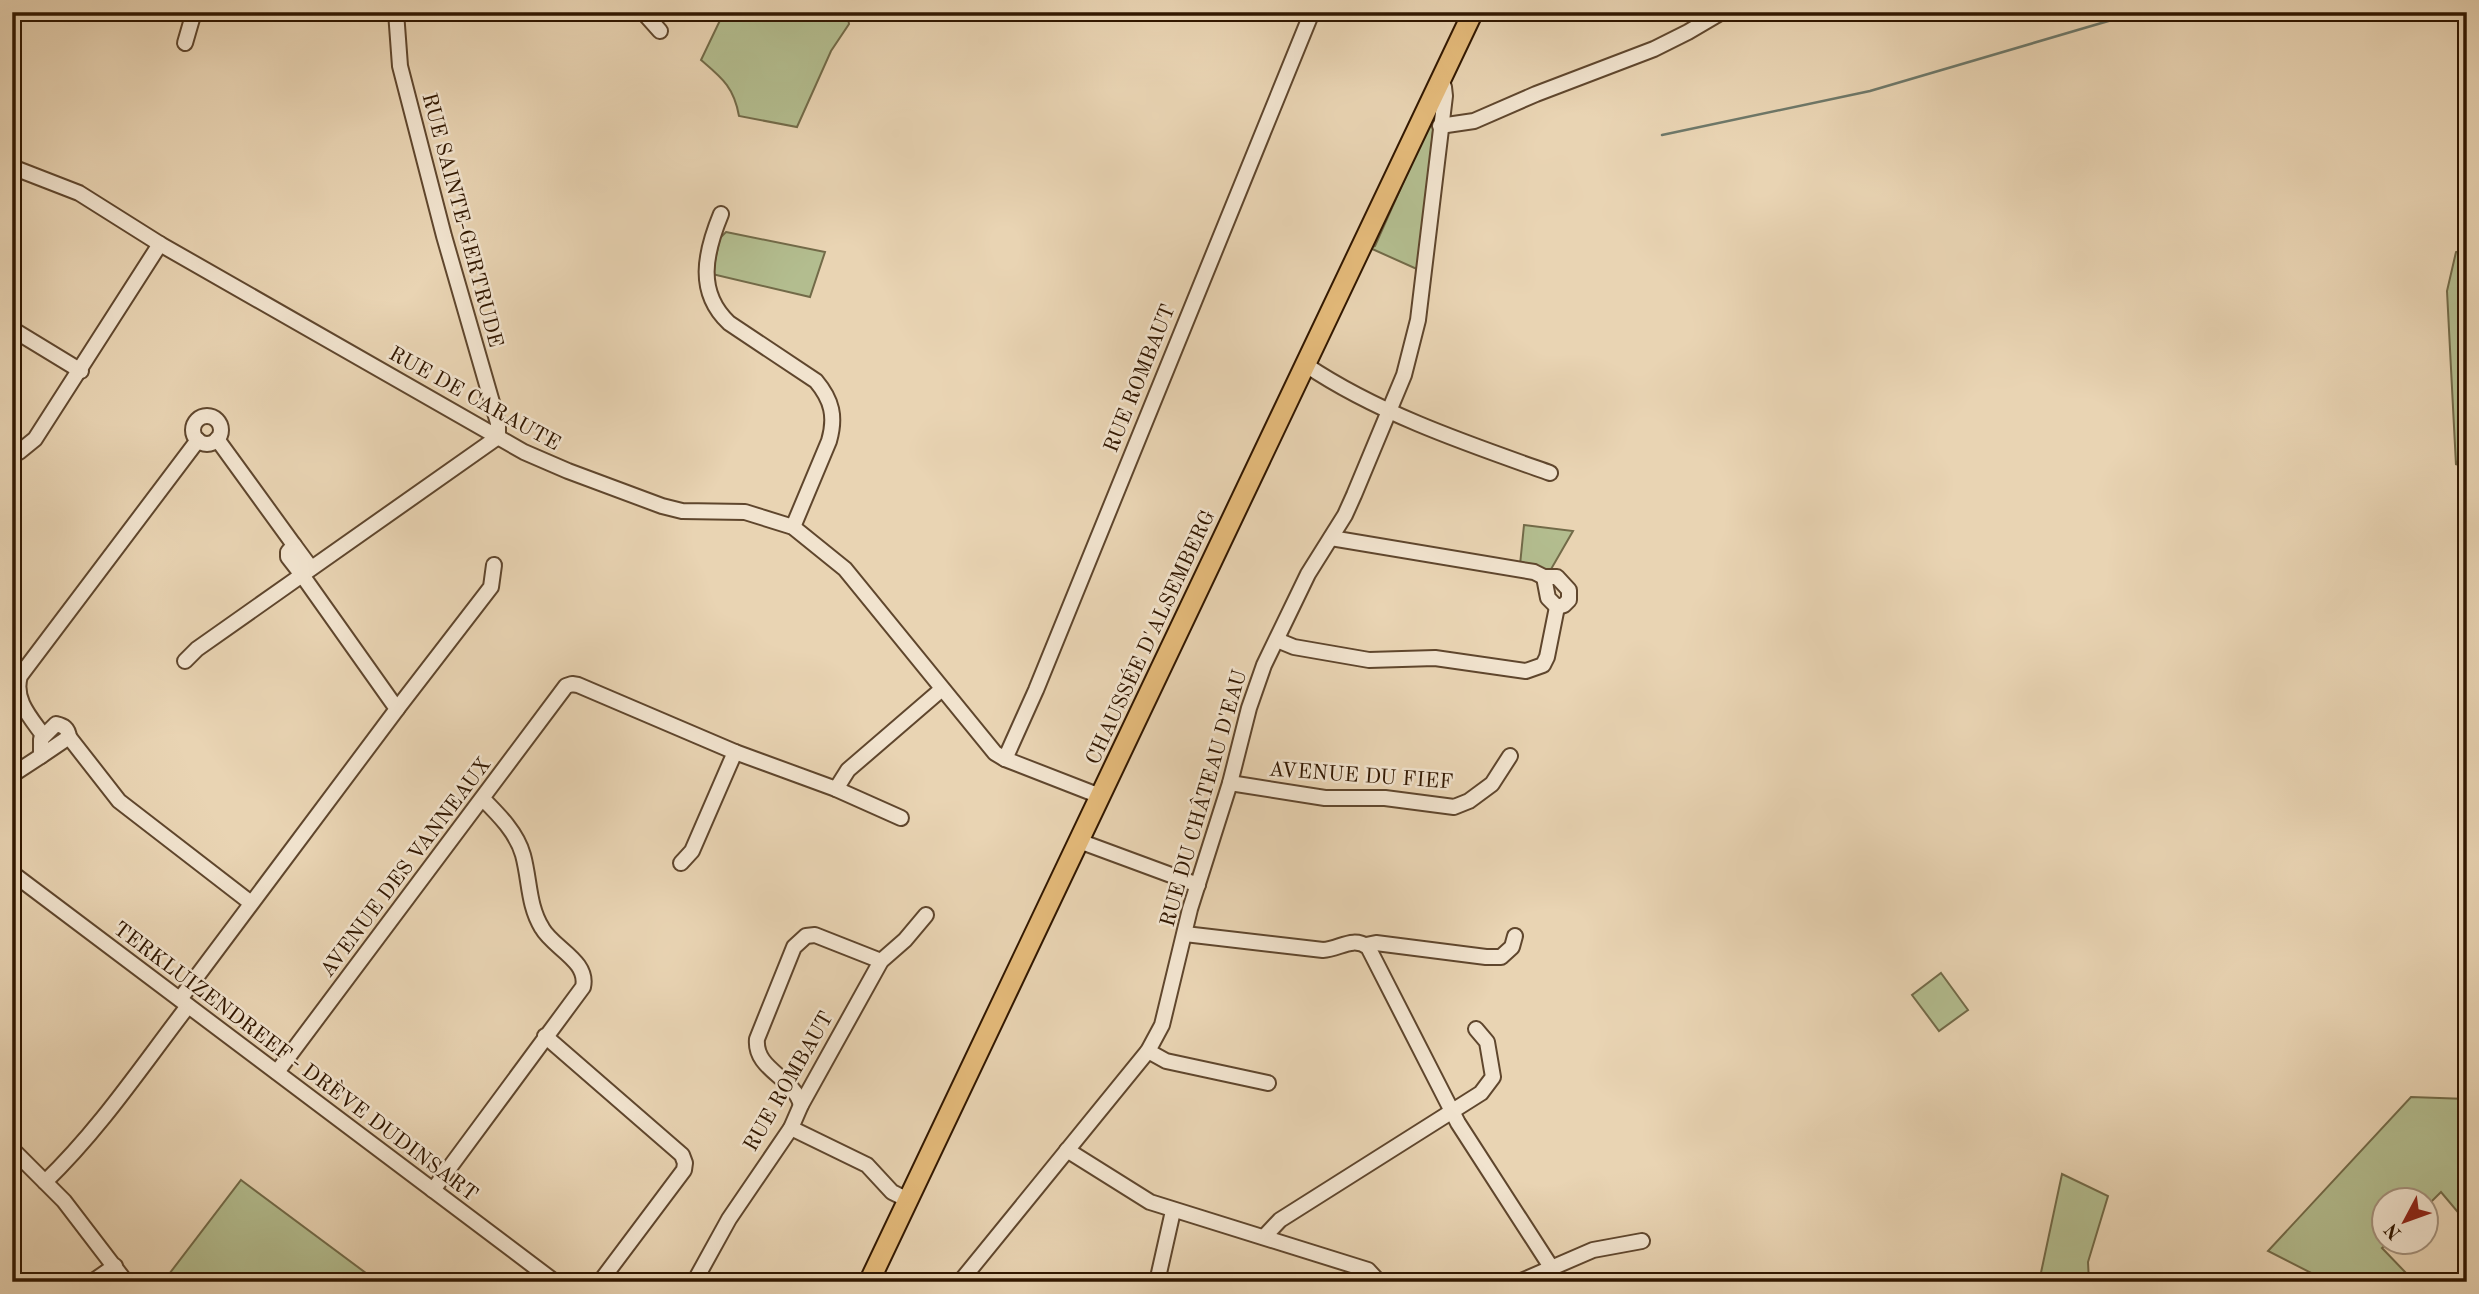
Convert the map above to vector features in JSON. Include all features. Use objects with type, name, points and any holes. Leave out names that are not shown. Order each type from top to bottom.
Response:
[{"type":"main road","name":"CHAUSSÉE D'ALSEMBERG","points":[[869,1282],[1473,12]]},
{"type":"street","points":[[185,43],[194,12]]},
{"type":"street","name":"RUE SAINTE-GERTRUDE","points":[[396,12],[400,66],[444,236],[498,423],[498,437]]},
{"type":"street","points":[[643,12],[660,31]]},
{"type":"street","name":"RUE ROMBAUT","points":[[1005,759],[1036,690],[1312,12]]},
{"type":"street","points":[[1440,125],[1474,121],[1654,48],[1722,12]]},
{"type":"street","name":"RUE DU CHÂTEAU D'EAU","points":[[960,1282],[1148,1051],[1163,1025],[1198,885],[1264,665],[1308,574],[1349,505],[1390,410],[1413,347],[1445,96],[1440,80]]},
{"type":"street","name":"RUE DE CARAUTE","points":[[12,167],[79,193],[160,244],[524,452],[662,506],[681,511],[745,512],[793,527],[845,569],[995,753],[1100,796]]},
{"type":"street","points":[[720,214],[707,264],[709,299],[717,312],[729,323],[816,381],[832,407],[830,441],[793,527]]},
{"type":"street","points":[[12,452],[19,452],[35,439],[160,244]]},
{"type":"street","points":[[12,329],[81,371]]},
{"type":"street","points":[[1306,365],[1390,410],[1485,450],[1550,473]]},
{"type":"street","points":[[206,416],[218,421],[220,434],[217,439],[204,443],[198,440],[194,435],[195,422],[206,416]]},
{"type":"street","points":[[185,662],[197,649],[498,437]]},
{"type":"street","points":[[217,439],[294,545],[288,556],[306,572],[397,709]]},
{"type":"street","points":[[43,735],[21,703],[18,683],[20,676],[198,440]]},
{"type":"street","points":[[1331,538],[1534,572],[1544,577],[1557,577],[1569,590],[1569,600],[1557,607]]},
{"type":"street","points":[[45,1182],[100,1122],[142,1070],[251,903],[491,587],[494,565]]},
{"type":"street","points":[[1544,577],[1548,598],[1557,607]]},
{"type":"street","points":[[1277,640],[1294,647],[1369,660],[1436,658],[1526,671],[1543,665],[1548,657],[1557,607]]},
{"type":"street","name":"AVENUE DES VANNEAUX","points":[[277,1073],[566,687],[578,685],[735,752]]},
{"type":"street","points":[[836,789],[848,770],[942,690]]},
{"type":"street","points":[[41,755],[39,745],[43,735],[56,724],[64,726],[69,737],[119,801],[251,903]]},
{"type":"street","points":[[12,775],[69,737]]},
{"type":"street","points":[[681,863],[692,851],[735,752],[836,789],[901,818]]},
{"type":"street","name":"AVENUE DU FIEF","points":[[1230,783],[1325,798],[1385,798],[1454,807],[1469,801],[1492,784],[1510,756]]},
{"type":"street","points":[[433,1190],[583,987],[584,974],[581,968],[547,937],[540,926],[529,895],[523,854],[515,836],[483,799]]},
{"type":"street","points":[[1079,841],[1198,885]]},
{"type":"street","name":"TERKLUIZENDREEF - DRÈVE DUDINSART","points":[[12,873],[555,1282]]},
{"type":"street","name":"RUE ROMBAUT","points":[[697,1277],[729,1219],[791,1128],[801,1105],[881,961],[905,940],[926,915]]},
{"type":"street","points":[[1185,934],[1322,950],[1334,949],[1350,941],[1369,948],[1451,1111],[1551,1267]]},
{"type":"street","points":[[801,1105],[798,1095],[758,1056],[756,1047],[794,947],[806,936],[815,935],[881,961]]},
{"type":"street","points":[[1369,948],[1376,943],[1501,957],[1512,947],[1515,936]]},
{"type":"street","points":[[1264,1237],[1279,1220],[1481,1093],[1493,1077],[1487,1042],[1476,1030]]},
{"type":"street","points":[[545,1036],[682,1155],[685,1163],[684,1170],[600,1282]]},
{"type":"street","points":[[1148,1051],[1166,1061],[1268,1083]]},
{"type":"street","points":[[791,1128],[867,1165],[878,1180],[892,1192],[908,1200]]},
{"type":"street","points":[[12,1149],[86,1227],[126,1282]]},
{"type":"street","points":[[1067,1150],[1150,1202],[1368,1270],[1379,1282]]},
{"type":"street","points":[[1157,1282],[1173,1211]]},
{"type":"street","points":[[1519,1282],[1593,1250],[1642,1241]]},
{"type":"street","points":[[92,1282],[115,1266]]},
{"type":"green space","points":[[724,12],[847,12],[849,24],[831,51],[797,127],[739,116],[734,98],[726,84],[701,60]]},
{"type":"green space","points":[[1435,111],[1419,270],[1370,248],[1375,246]]},
{"type":"green space","points":[[2467,231],[2467,441],[2456,465],[2447,291],[2456,252],[2466,250],[2464,240]]},
{"type":"green space","points":[[726,232],[825,252],[810,297],[712,274],[720,238]]},
{"type":"green space","points":[[1524,525],[1573,531],[1550,571],[1520,565]]},
{"type":"green space","points":[[1941,973],[1968,1010],[1939,1031],[1912,995]]},
{"type":"green space","points":[[2411,1097],[2467,1099],[2467,1223],[2440,1193],[2440,1186],[2370,1186],[2370,1256],[2390,1256],[2407,1274],[2399,1282],[2329,1282],[2268,1251]]},
{"type":"green space","points":[[2062,1174],[2108,1196],[2088,1262],[2089,1282],[2039,1282]]},
{"type":"green space","points":[[241,1180],[378,1282],[163,1282]]},
{"type":"waterway","points":[[1662,135],[1870,91],[2139,12]]}]
